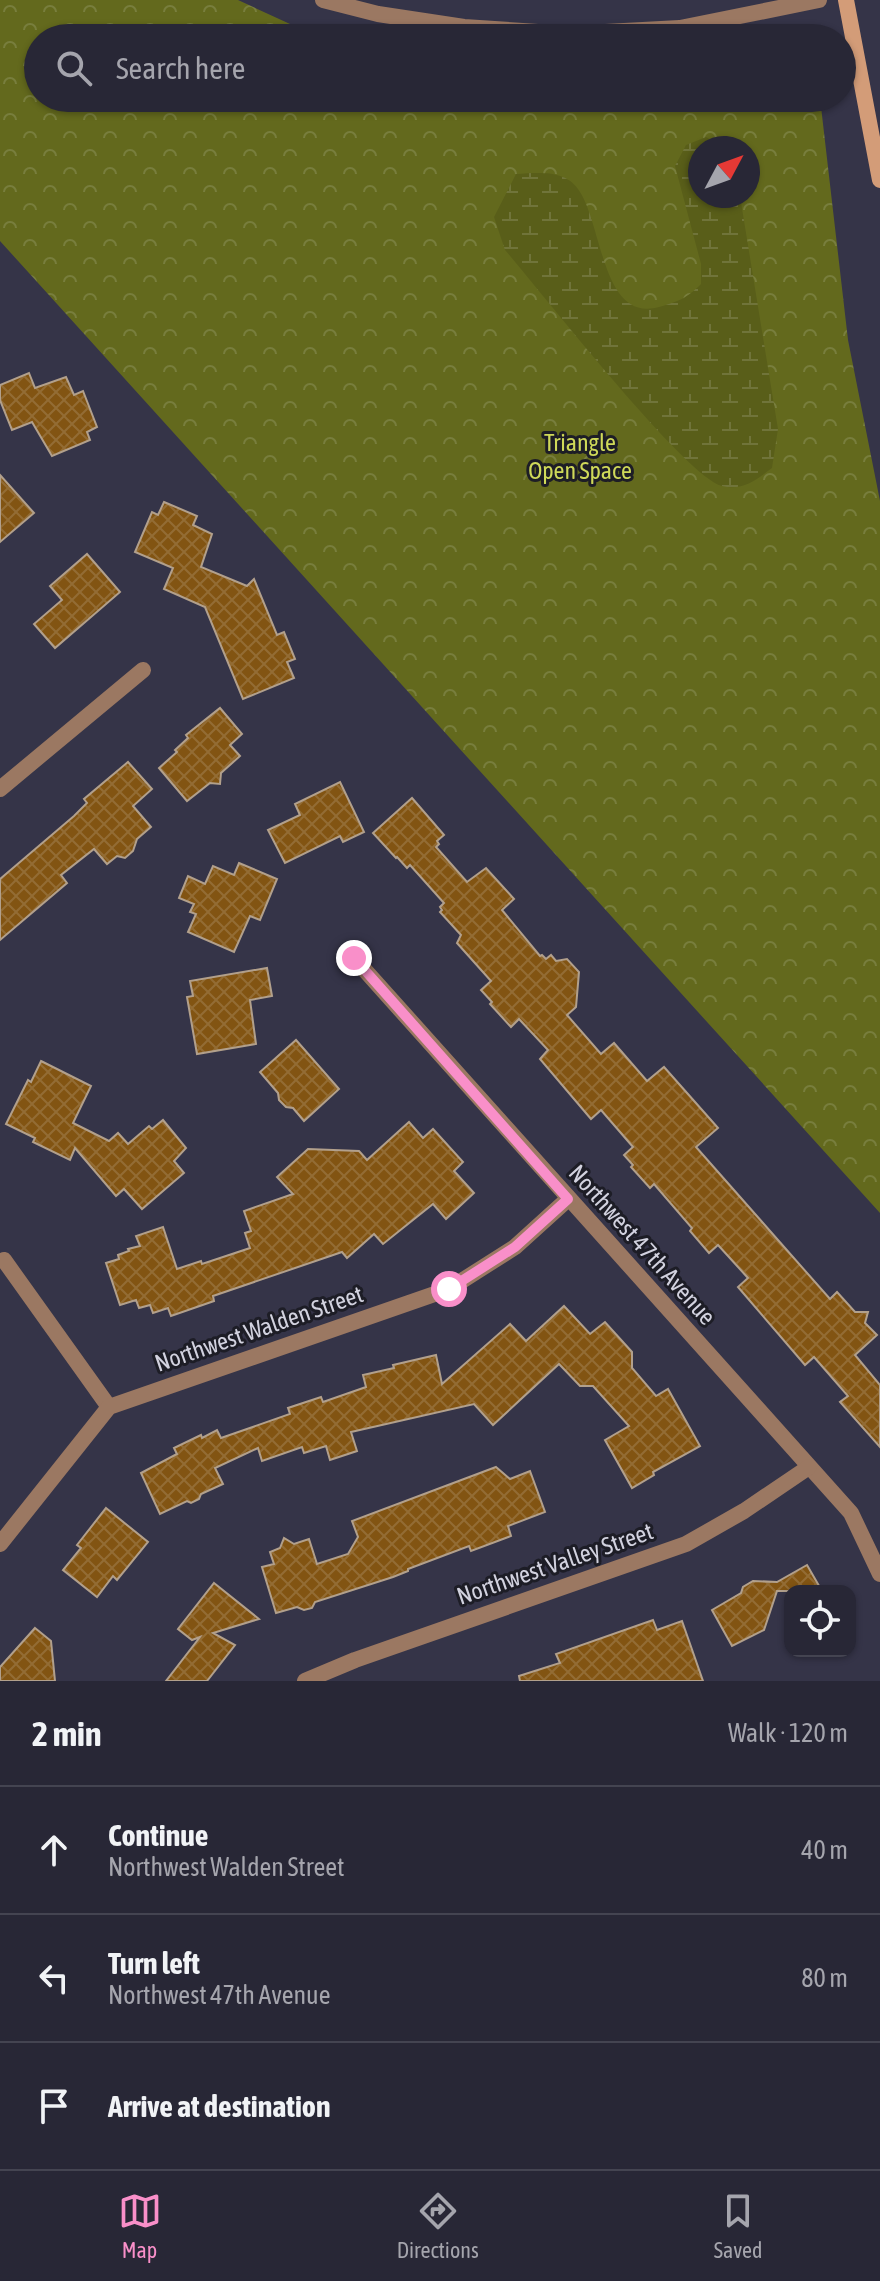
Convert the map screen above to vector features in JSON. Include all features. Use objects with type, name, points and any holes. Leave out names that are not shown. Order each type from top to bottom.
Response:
[{"type":"main road","points":[[846,0],[851,24]]},
{"type":"main road","points":[[856,53],[880,180]]},
{"type":"street","points":[[323,0],[378,14],[444,24]]},
{"type":"street","points":[[700,24],[819,0]]},
{"type":"street","points":[[0,789],[143,670]]},
{"type":"street","name":"Northwest 47th Avenue","points":[[354,958],[851,1513],[880,1574]]},
{"type":"street","name":"Northwest Walden Street","points":[[109,1407],[449,1289],[515,1247],[568,1199]]},
{"type":"street","points":[[0,1544],[109,1407],[4,1260]]},
{"type":"street","name":"Northwest Valley Street","points":[[305,1681],[355,1660],[686,1544],[744,1511],[809,1467]]},
{"type":"green space","name":"Triangle Open Space","points":[[0,0],[238,0],[290,24],[24,24],[24,112],[822,112],[848,340],[880,501],[880,1213],[0,241]]},
{"type":"green space","points":[[686,145],[688,208],[742,208],[778,429],[772,468],[743,486],[722,486],[703,475],[646,418],[505,250],[494,217],[516,174],[550,174],[565,178],[578,189],[586,204],[606,267],[614,286],[625,300],[640,308],[659,307],[677,301],[701,284],[701,264],[675,166]]},
{"type":"building","points":[[29,373],[35,388],[66,377],[74,395],[83,391],[97,427],[87,432],[90,440],[52,456],[32,422],[12,430],[0,400],[0,385]]},
{"type":"building","points":[[0,475],[34,513],[0,542]]},
{"type":"building","points":[[164,502],[197,516],[193,525],[212,534],[201,567],[247,586],[254,579],[277,635],[284,632],[295,659],[287,662],[294,678],[243,699],[205,607],[164,589],[173,568],[135,552],[152,512],[158,515]]},
{"type":"building","points":[[87,554],[120,592],[55,648],[34,624],[62,600],[50,586]]},
{"type":"building","points":[[220,708],[242,734],[230,745],[240,756],[221,773],[220,784],[210,783],[187,801],[159,768],[177,752],[175,750],[188,738],[186,735]]},
{"type":"building","points":[[128,762],[152,789],[133,806],[151,827],[137,839],[133,851],[125,858],[117,856],[107,864],[94,849],[61,875],[67,883],[0,940],[0,879],[74,816],[87,803],[84,799]]},
{"type":"building","points":[[340,782],[364,832],[343,842],[340,836],[285,863],[268,830],[300,815],[295,804]]},
{"type":"building","points":[[412,798],[444,835],[437,841],[439,844],[436,847],[467,882],[486,868],[514,899],[502,910],[540,956],[546,959],[551,955],[556,961],[567,959],[579,972],[576,1007],[567,1015],[601,1054],[614,1043],[647,1081],[664,1067],[718,1128],[696,1147],[830,1299],[837,1292],[855,1312],[868,1312],[865,1323],[877,1335],[855,1355],[880,1385],[880,1447],[840,1402],[848,1396],[814,1357],[805,1365],[738,1287],[748,1278],[718,1245],[709,1253],[654,1184],[650,1188],[631,1167],[633,1165],[624,1155],[633,1147],[601,1110],[591,1119],[540,1059],[548,1050],[519,1019],[511,1027],[490,1004],[492,1002],[481,990],[491,981],[457,943],[461,935],[440,912],[444,903],[410,865],[407,868],[373,833]]},
{"type":"building","points":[[239,863],[277,879],[260,920],[250,916],[234,952],[188,932],[196,914],[190,912],[194,904],[179,898],[188,876],[205,884],[213,866],[234,875]]},
{"type":"building","points":[[267,968],[272,996],[250,1000],[256,1044],[197,1054],[187,997],[193,996],[190,981]]},
{"type":"building","points":[[296,1040],[339,1089],[304,1121],[293,1108],[286,1107],[279,1100],[278,1093],[260,1072]]},
{"type":"building","points":[[41,1061],[91,1086],[73,1123],[109,1141],[118,1133],[128,1144],[149,1126],[152,1129],[163,1120],[186,1148],[174,1161],[184,1173],[142,1209],[124,1189],[116,1196],[75,1148],[70,1160],[33,1142],[35,1138],[6,1124]]},
{"type":"building","points":[[409,1122],[423,1138],[433,1129],[463,1162],[454,1171],[474,1193],[446,1219],[433,1204],[383,1244],[374,1234],[347,1258],[342,1252],[213,1296],[214,1301],[171,1316],[168,1308],[153,1313],[150,1305],[139,1308],[136,1300],[120,1305],[106,1263],[119,1259],[118,1255],[128,1249],[140,1246],[136,1236],[163,1227],[177,1269],[250,1248],[245,1233],[251,1231],[244,1211],[293,1194],[277,1177],[308,1149],[359,1151],[367,1160]]},
{"type":"building","points":[[564,1306],[590,1334],[605,1322],[632,1352],[632,1368],[656,1396],[668,1389],[700,1446],[653,1472],[654,1475],[632,1488],[605,1440],[629,1426],[593,1386],[580,1386],[559,1364],[493,1425],[474,1404],[351,1432],[357,1451],[330,1460],[326,1446],[304,1453],[302,1447],[262,1461],[258,1448],[215,1468],[223,1484],[201,1494],[191,1503],[187,1501],[160,1514],[141,1473],[177,1454],[174,1448],[201,1435],[202,1438],[217,1430],[221,1438],[290,1414],[288,1408],[321,1397],[323,1402],[366,1387],[363,1375],[394,1368],[393,1365],[436,1355],[442,1384],[510,1324],[526,1341]]},
{"type":"building","points":[[496,1467],[510,1479],[530,1471],[545,1512],[508,1526],[511,1536],[471,1551],[469,1546],[393,1577],[315,1602],[312,1608],[304,1610],[297,1607],[276,1613],[262,1567],[274,1564],[270,1552],[280,1548],[284,1538],[294,1544],[309,1539],[317,1564],[348,1554],[358,1537],[352,1521]]},
{"type":"building","points":[[106,1508],[148,1542],[117,1580],[113,1576],[97,1597],[63,1570],[81,1548],[77,1545]]},
{"type":"building","points":[[807,1565],[819,1585],[784,1585],[784,1591],[777,1591],[764,1630],[732,1646],[712,1610],[741,1593],[743,1587],[753,1581],[777,1582]]},
{"type":"building","points":[[214,1583],[259,1619],[213,1633],[235,1645],[207,1681],[166,1681],[200,1637],[192,1640],[178,1629]]},
{"type":"building","points":[[653,1620],[657,1630],[682,1621],[703,1681],[520,1681],[519,1676],[560,1663],[556,1654]]},
{"type":"building","points":[[35,1628],[51,1641],[55,1681],[0,1681],[0,1667]]},
{"type":"route","points":[[354,958],[568,1199],[515,1247],[449,1289]]}]
